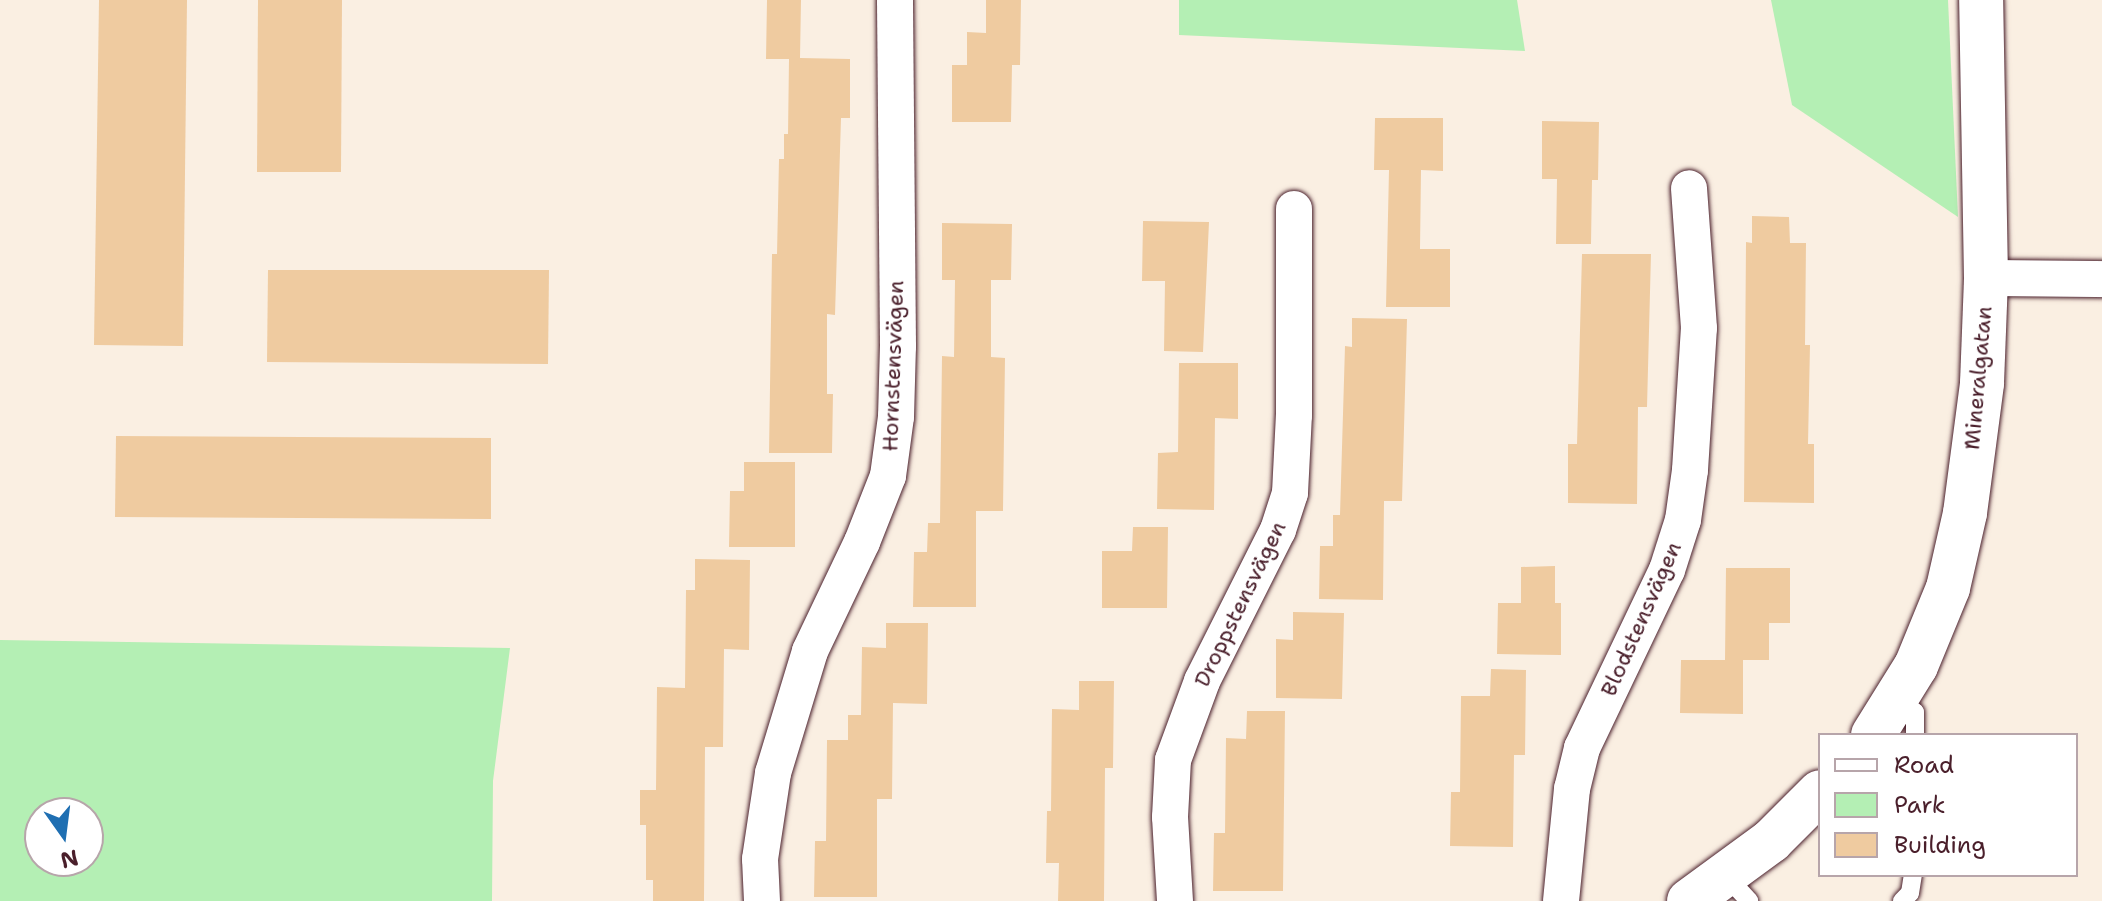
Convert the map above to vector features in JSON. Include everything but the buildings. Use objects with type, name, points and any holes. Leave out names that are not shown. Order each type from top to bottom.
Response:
[{"type":"street","name":"Hornstensvägen","points":[[762,901],[760,859],[773,773],[810,651],[862,542],[888,476],[896,417],[898,346],[895,0]]},
{"type":"street","name":"Mineralgatan","points":[[1877,733],[1906,717],[1916,666],[1948,588],[1965,513],[1982,383],[1986,278],[1981,0]]},
{"type":"street","name":"Blodstensvägen","points":[[1561,901],[1572,789],[1582,748],[1667,570],[1683,520],[1690,470],[1699,328],[1689,188]]},
{"type":"street","name":"Droppstensvägen","points":[[1175,901],[1170,817],[1173,760],[1202,681],[1278,530],[1290,493],[1294,415],[1294,209]]},
{"type":"street","points":[[1986,278],[2102,279]]},
{"type":"street","points":[[1689,901],[1737,888],[1771,841],[1818,794]]},
{"type":"lane","points":[[1902,901],[1910,893],[1913,877]]},
{"type":"green space","points":[[1179,0],[1517,0],[1525,51],[1179,35]]},
{"type":"green space","points":[[1771,0],[1948,0],[1958,217],[1792,105]]},
{"type":"green space","points":[[0,640],[510,648],[493,781],[492,901],[0,901]]}]
